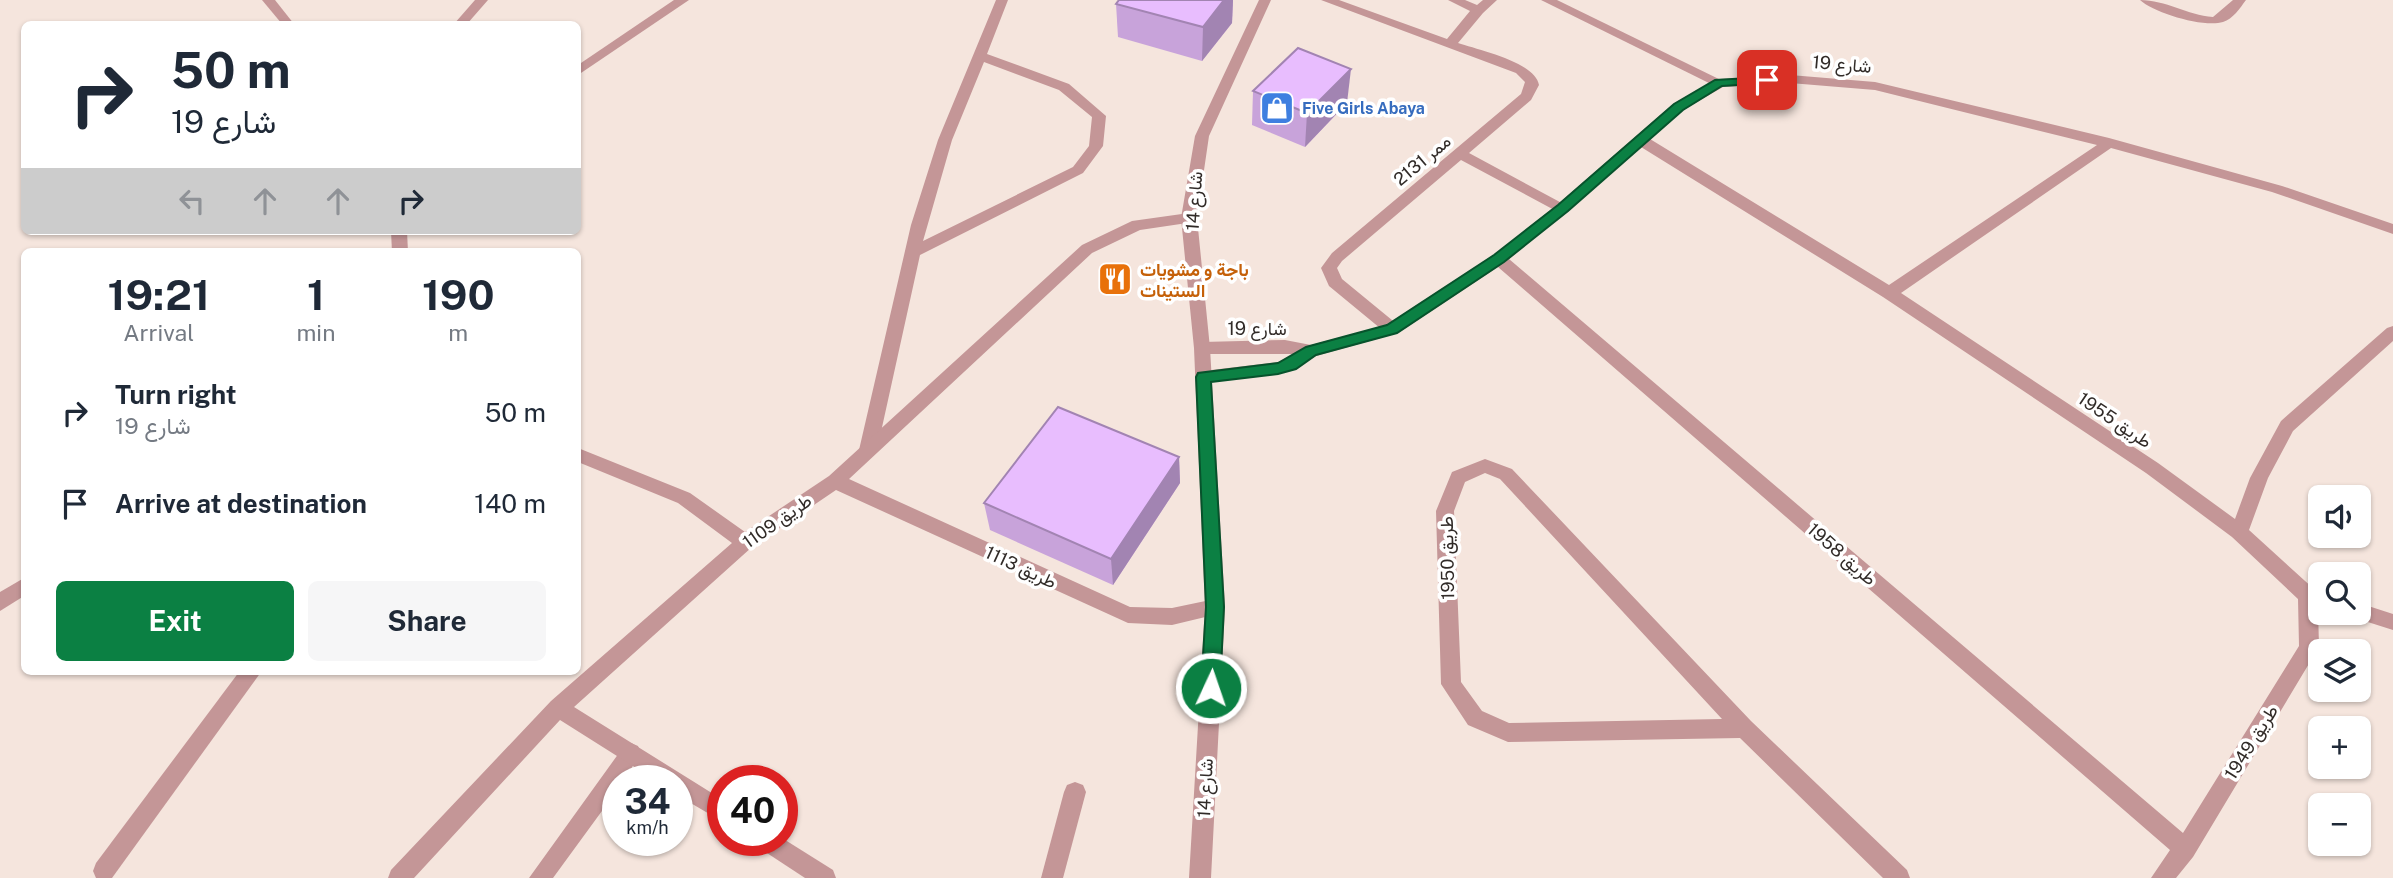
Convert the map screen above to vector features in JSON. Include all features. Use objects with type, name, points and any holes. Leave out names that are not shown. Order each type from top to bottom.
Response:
[{"type":"street","points":[[268,0],[286,21]]},
{"type":"street","points":[[463,21],[482,0]]},
{"type":"street","points":[[581,69],[683,0]]},
{"type":"street","points":[[868,450],[912,252],[945,140],[1002,0]]},
{"type":"street","name":"شارع 14","points":[[1200,878],[1215,607],[1202,348],[1189,218],[1202,136],[1265,0]]},
{"type":"street","name":"ممر 2131","points":[[1327,0],[1521,70],[1529,75],[1532,81],[1532,89],[1526,97],[1337,257],[1329,268],[1335,282],[1392,329]]},
{"type":"street","points":[[1454,0],[1478,10]]},
{"type":"street","points":[[1451,43],[1478,10],[1491,0]]},
{"type":"street","points":[[1547,0],[1720,83]]},
{"type":"street","points":[[2146,0],[2195,17],[2215,20],[2222,18],[2239,0]]},
{"type":"street","points":[[912,252],[1079,170],[1094,154],[1099,139],[1099,116],[1064,87],[980,56]]},
{"type":"street","name":"شارع 19","points":[[1203,377],[1291,365],[1311,351],[1392,329],[1499,258],[1563,208],[1678,107],[1720,83],[1790,79],[1875,86],[2109,142],[2277,189],[2393,229]]},
{"type":"street","name":"طريق 1955","points":[[1642,141],[1889,293],[2152,468],[2239,532],[2308,593]]},
{"type":"street","points":[[1889,293],[2109,142]]},
{"type":"street","points":[[1459,153],[1563,208]]},
{"type":"street","name":"طريق 1109","points":[[400,878],[558,708],[745,542],[835,481],[1087,249],[1137,225],[1189,218]]},
{"type":"street","name":"طريق 1958","points":[[1499,258],[2185,849]]},
{"type":"street","points":[[2239,532],[2259,478],[2287,426],[2393,332]]},
{"type":"street","name":"شارع 19","points":[[1202,348],[1284,346],[1311,351]]},
{"type":"street","points":[[581,455],[684,498],[745,542]]},
{"type":"street","name":"طريق 1950","points":[[1744,728],[1508,733],[1475,718],[1451,684],[1445,511],[1458,477],[1485,466],[1506,474],[1744,728],[1899,878]]},
{"type":"street","name":"طريق 1113","points":[[835,481],[1128,615],[1168,618],[1188,616],[1215,607]]},
{"type":"street","points":[[0,603],[21,588]]},
{"type":"street","points":[[2371,615],[2393,622]]},
{"type":"street","name":"طريق 1949","points":[[2162,878],[2185,849],[2309,648],[2311,625]]},
{"type":"street","points":[[104,871],[249,675]]},
{"type":"street","points":[[558,708],[648,765]]},
{"type":"street","points":[[540,878],[631,754]]},
{"type":"street","points":[[1052,878],[1075,792]]},
{"type":"street","points":[[791,856],[825,878]]},
{"type":"building","points":[[1119,0],[1224,0],[1203,27],[1116,4]]},
{"type":"building","points":[[1298,48],[1351,69],[1307,113],[1253,91]]},
{"type":"building","points":[[1058,407],[1179,457],[1111,559],[984,503]]},
{"type":"place","name":"Five Girls Abaya","points":[[1277,108]]},
{"type":"place","name":"باجة و مشويات الستينات","points":[[1115,279]]},
{"type":"route","points":[[1211,688],[1215,607],[1203,377],[1291,365],[1311,351],[1392,329],[1499,258],[1563,208],[1678,107],[1720,83],[1767,80]]}]
